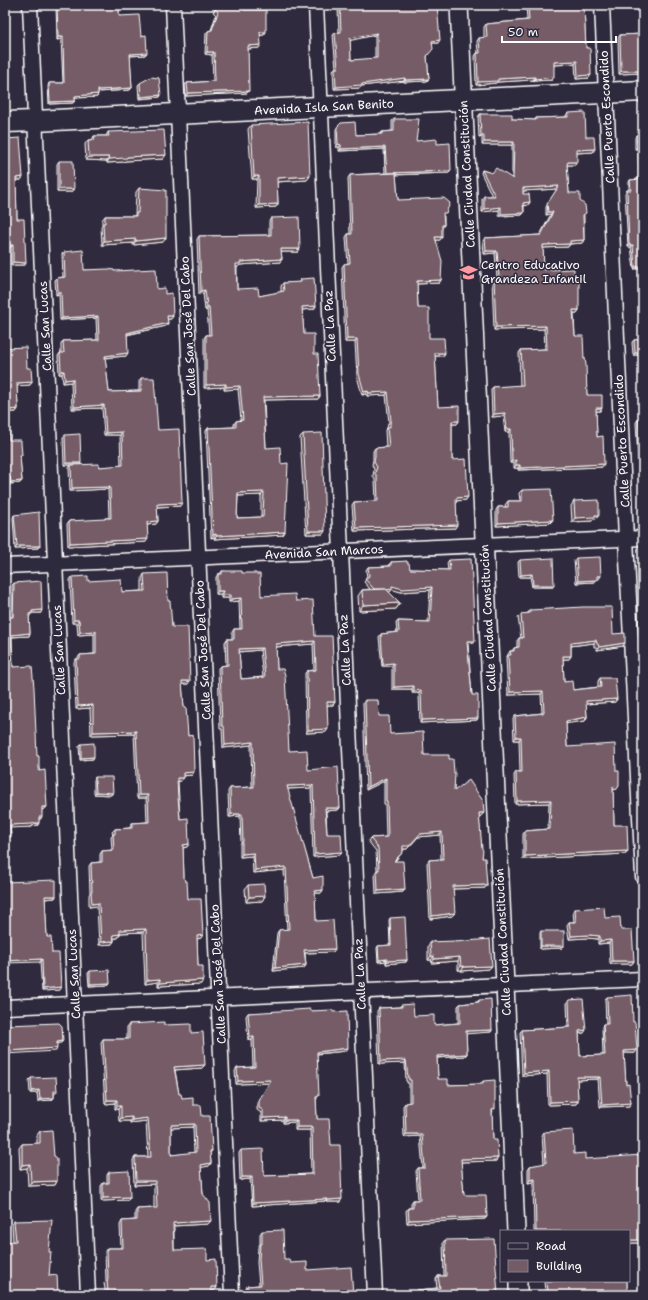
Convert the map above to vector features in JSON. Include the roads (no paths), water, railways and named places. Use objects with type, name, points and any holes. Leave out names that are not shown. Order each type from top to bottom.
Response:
[{"type":"main road","name":"Avenida Isla San Benito","points":[[5,122],[643,90]]},
{"type":"street","name":"Calle San Lucas","points":[[30,5],[88,1295]]},
{"type":"street","name":"Calle San José Del Cabo","points":[[173,5],[232,1295]]},
{"type":"street","name":"Calle La Paz","points":[[316,5],[375,1295]]},
{"type":"street","name":"Calle Ciudad Constitución","points":[[459,5],[516,1230]]},
{"type":"street","name":"Calle Puerto Escondido","points":[[602,5],[643,877]]},
{"type":"street","name":"Avenida San Marcos","points":[[5,566],[643,538]]},
{"type":"street","points":[[5,1007],[643,979]]},
{"type":"street","points":[[518,1282],[518,1295]]},
{"type":"place","name":"Centro Educativo Grandeza Infantil","points":[[468,272]]}]
